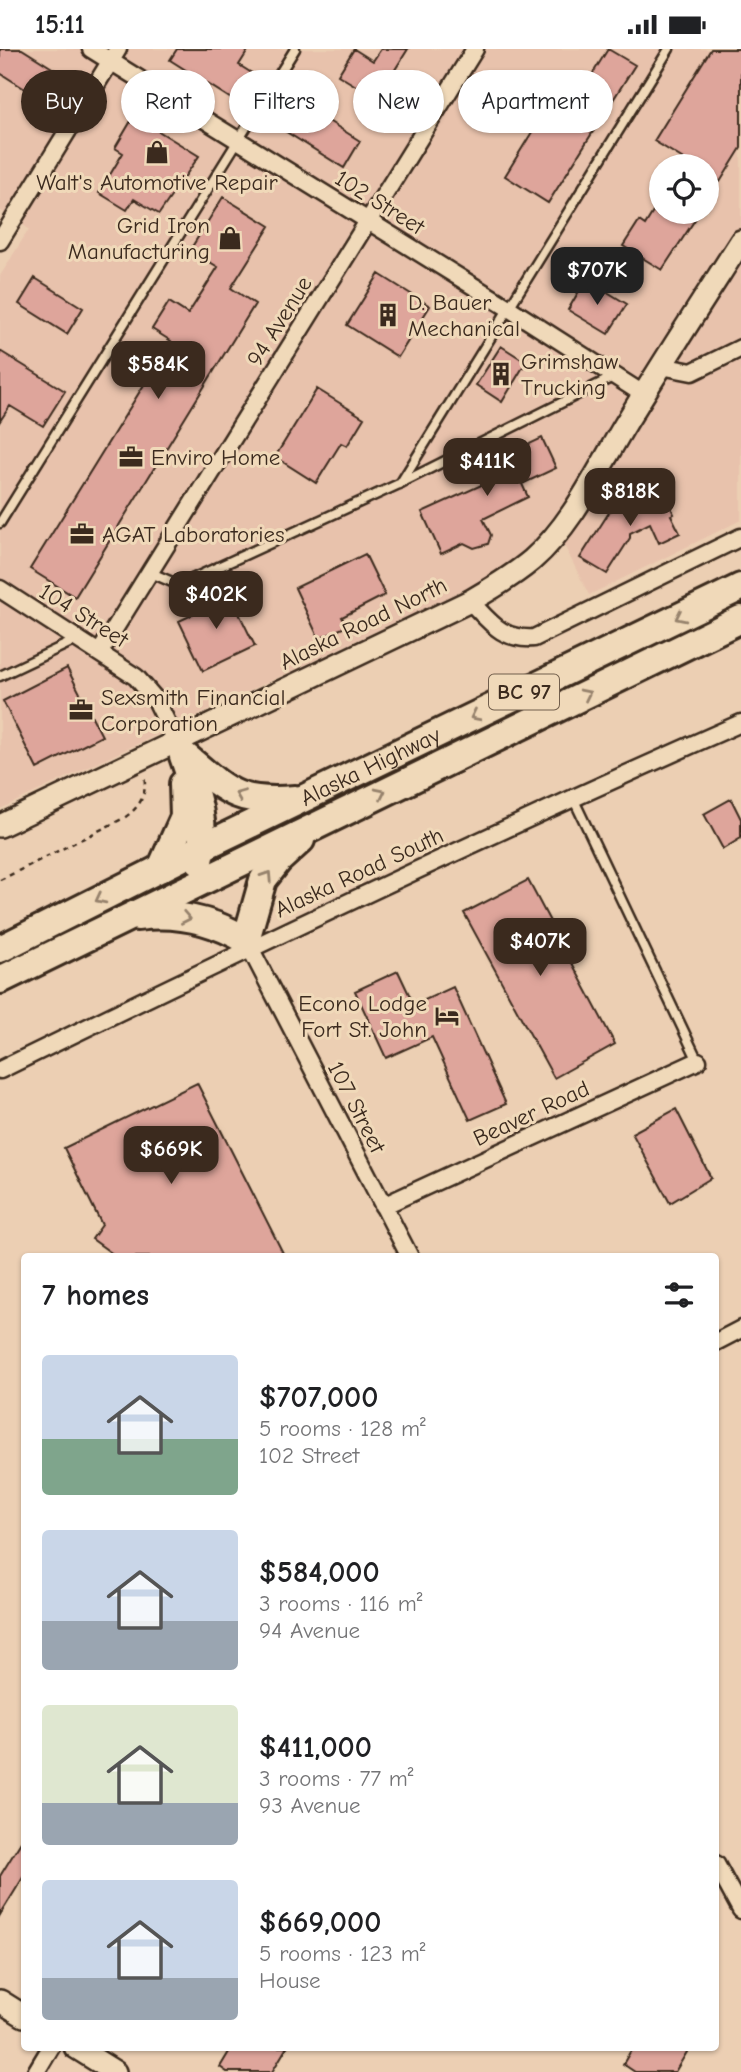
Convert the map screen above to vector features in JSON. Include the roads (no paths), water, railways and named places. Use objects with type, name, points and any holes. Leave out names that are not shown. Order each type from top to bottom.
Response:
[{"type":"highway","name":"Alaska Highway","points":[[0,949],[203,847],[741,587]]},
{"type":"highway","name":"Alaska Highway","points":[[0,980],[741,619]]},
{"type":"highway","points":[[180,748],[223,787],[244,798],[267,801],[307,797]]},
{"type":"highway","points":[[180,748],[199,802],[203,847],[193,884]]},
{"type":"highway","points":[[160,869],[184,817],[180,748]]},
{"type":"highway","points":[[248,944],[240,891],[240,861],[263,819]]},
{"type":"highway","points":[[248,944],[263,880],[278,861],[320,823]]},
{"type":"highway","points":[[122,919],[160,914],[187,918],[229,929],[248,944]]},
{"type":"street","name":"102 Street","points":[[91,49],[114,55],[239,141],[643,394]]},
{"type":"street","name":"94 Avenue","points":[[100,652],[475,49]]},
{"type":"street","points":[[0,240],[114,55]]},
{"type":"street","points":[[470,601],[524,566],[554,537],[741,241]]},
{"type":"street","points":[[661,366],[692,373],[741,348]]},
{"type":"street","name":"Alaska Road North","points":[[0,827],[141,758],[180,748],[470,601],[505,634],[519,639],[534,638],[741,537]]},
{"type":"street","name":"104 Street","points":[[0,589],[100,652],[146,686],[180,748]]},
{"type":"street","name":"Alaska Road South","points":[[0,1070],[248,944],[741,723]]},
{"type":"street","name":"107 Street","points":[[248,944],[408,1253]]},
{"type":"street","name":"Beaver Road","points":[[383,1206],[698,1061]]},
{"type":"street","points":[[719,1340],[741,1329]]},
{"type":"street","points":[[719,1870],[741,1910]]},
{"type":"street","points":[[0,2000],[21,2014]]},
{"type":"street","points":[[36,2072],[49,2051]]},
{"type":"street","points":[[81,2051],[115,2072]]},
{"type":"lane","points":[[0,523],[295,49]]},
{"type":"lane","points":[[399,484],[669,49]]},
{"type":"lane","points":[[149,572],[179,585],[399,484],[615,376]]},
{"type":"lane","points":[[0,676],[78,639]]},
{"type":"lane","points":[[572,797],[698,1061]]},
{"type":"place","name":"Walt's Automotive Repair","points":[[157,152]]},
{"type":"place","name":"Grid Iron Manufacturing","points":[[230,238]]},
{"type":"place","name":"D. Bauer Mechanical","points":[[388,315]]},
{"type":"place","name":"Grimshaw Trucking","points":[[501,374]]},
{"type":"place","name":"Enviro Home","points":[[131,457]]},
{"type":"place","name":"AGAT Laboratories","points":[[82,534]]},
{"type":"place","name":"Sexsmith Financial Corporation","points":[[81,710]]},
{"type":"place","name":"Econo Lodge Fort St. John","points":[[447,1016]]}]
